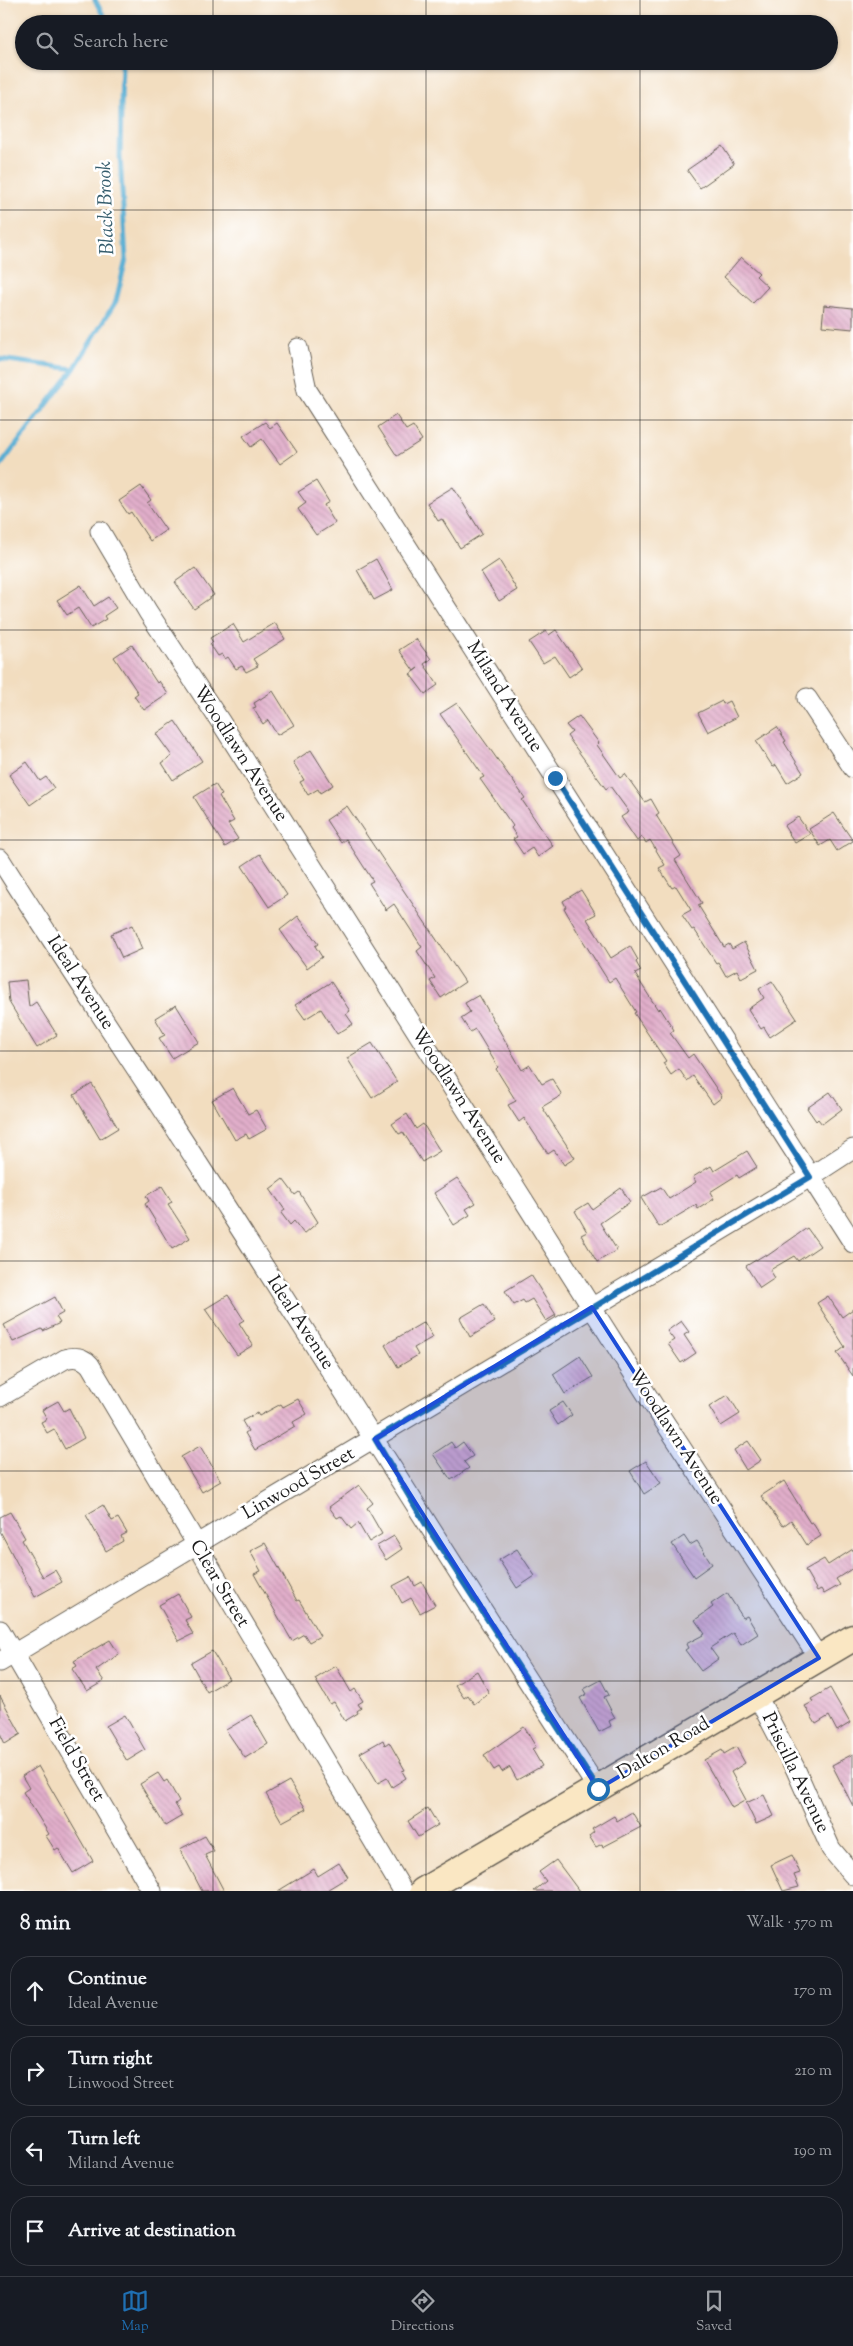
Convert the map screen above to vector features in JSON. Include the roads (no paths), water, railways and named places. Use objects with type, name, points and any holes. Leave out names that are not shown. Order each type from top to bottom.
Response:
[{"type":"street","name":"Miland Avenue","points":[[298,348],[307,390],[853,1243]]},
{"type":"street","name":"Woodlawn Avenue","points":[[100,531],[148,612],[220,721],[592,1307],[819,1658]]},
{"type":"street","points":[[807,698],[853,768]]},
{"type":"street","name":"Ideal Avenue","points":[[0,859],[375,1439],[428,1528],[598,1789]]},
{"type":"street","name":"Linwood Street","points":[[7,1658],[375,1439],[810,1177],[853,1149]]},
{"type":"street","name":"Clear Street","points":[[0,1396],[65,1359],[73,1356],[87,1361],[403,1891]]},
{"type":"street","name":"Field Street","points":[[0,1630],[7,1658],[152,1891]]},
{"type":"street","name":"Dalton Road","points":[[424,1891],[853,1638]]},
{"type":"street","name":"Priscilla Avenue","points":[[756,1694],[795,1768],[830,1849],[853,1875]]},
{"type":"street","points":[[846,1891],[853,1880]]},
{"type":"waterway","name":"Black Brook","points":[[95,0],[103,15]]},
{"type":"waterway","name":"Black Brook","points":[[0,466],[74,369],[116,301],[126,259],[120,156],[122,70]]},
{"type":"waterway","points":[[0,359],[74,369]]}]
